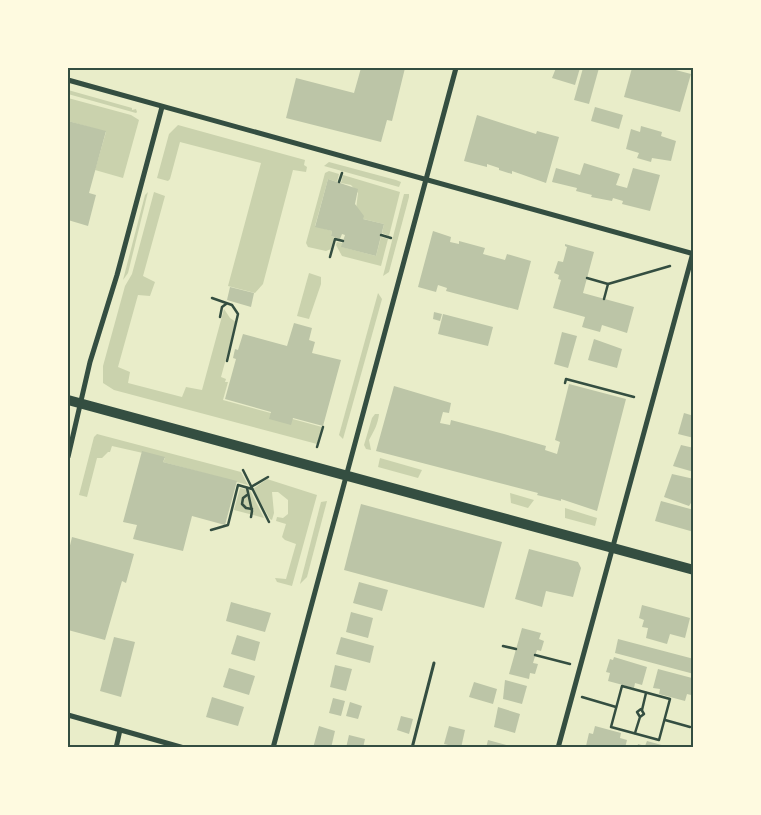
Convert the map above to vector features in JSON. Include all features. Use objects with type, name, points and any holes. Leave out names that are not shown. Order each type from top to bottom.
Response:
[{"type":"main road","points":[[68,400],[694,570]]},
{"type":"street","points":[[273,748],[456,68]]},
{"type":"street","points":[[68,80],[425,180],[693,252],[611,547],[558,748]]},
{"type":"street","points":[[68,457],[90,362],[114,288],[162,107]]},
{"type":"street","points":[[68,715],[184,748]]},
{"type":"street","points":[[116,748],[120,730]]},
{"type":"lane","points":[[412,748],[434,663]]},
{"type":"path","points":[[339,182],[342,173]]},
{"type":"path","points":[[381,235],[391,238]]},
{"type":"path","points":[[330,257],[335,238],[343,241]]},
{"type":"path","points":[[587,278],[608,284],[670,266]]},
{"type":"path","points":[[604,299],[608,284]]},
{"type":"path","points":[[212,298],[235,306],[239,317],[228,361]]},
{"type":"path","points":[[220,317],[222,307],[228,303]]},
{"type":"path","points":[[565,383],[566,379],[634,397]]},
{"type":"path","points":[[318,447],[323,427]]},
{"type":"path","points":[[243,470],[269,522]]},
{"type":"path","points":[[212,530],[228,525],[238,485],[252,488],[268,477]]},
{"type":"path","points":[[247,488],[252,508],[251,517]]},
{"type":"path","points":[[248,495],[242,498],[242,504],[246,508],[252,508]]},
{"type":"path","points":[[503,646],[516,649]]},
{"type":"path","points":[[535,655],[570,664]]},
{"type":"path","points":[[622,686],[646,693],[670,699],[659,740],[610,729],[622,686]]},
{"type":"path","points":[[635,734],[640,717],[644,714],[642,710],[646,693]]},
{"type":"path","points":[[580,697],[616,707]]},
{"type":"path","points":[[665,720],[690,727]]},
{"type":"green space","points":[[68,90],[132,108],[132,110],[136,109],[137,112],[68,94]]},
{"type":"green space","points":[[68,98],[131,115],[139,120],[123,178],[95,170],[106,132],[68,121]]},
{"type":"green space","points":[[178,125],[305,160],[306,172],[293,170],[263,284],[255,293],[228,286],[261,163],[180,142],[170,179],[168,181],[157,178],[169,134]]},
{"type":"green space","points":[[329,162],[401,182],[399,187],[324,166]]},
{"type":"green space","points":[[329,171],[339,174],[337,182],[328,179],[315,226],[332,231],[331,236],[334,237],[331,249],[326,251],[308,247],[306,243],[325,173]]},
{"type":"green space","points":[[343,175],[400,192],[389,236],[382,233],[384,224],[355,217],[358,193],[351,185],[341,183]]},
{"type":"green space","points":[[148,192],[128,273],[123,280],[145,195]]},
{"type":"green space","points":[[154,192],[165,196],[143,276],[155,282],[150,296],[138,295],[118,367],[130,372],[128,383],[182,397],[186,387],[202,390],[224,309],[230,318],[236,322],[221,377],[226,379],[225,382],[228,382],[223,400],[322,427],[317,444],[114,390],[103,383],[103,366],[125,286],[132,274]]},
{"type":"green space","points":[[404,194],[409,194],[409,197],[389,272],[383,276]]},
{"type":"green space","points":[[381,237],[388,239],[381,266],[342,256],[336,245],[337,242],[342,243],[342,247],[376,256]]},
{"type":"green space","points":[[309,273],[321,277],[321,284],[309,319],[297,316]]},
{"type":"green space","points":[[378,293],[382,299],[343,439],[339,435]]},
{"type":"green space","points":[[375,414],[379,414],[377,424],[369,440],[371,450],[366,449],[364,445]]},
{"type":"green space","points":[[97,434],[241,472],[248,485],[163,462],[165,458],[112,446],[110,452],[102,458],[97,458],[87,497],[79,495],[94,437]]},
{"type":"green space","points":[[380,458],[422,470],[418,478],[378,467]]},
{"type":"green space","points":[[267,479],[317,495],[292,586],[277,582],[275,578],[286,579],[296,544],[282,537],[286,524],[276,521],[277,517],[283,518],[288,514],[288,500],[278,492],[272,492],[274,513],[272,520],[253,489]]},
{"type":"green space","points":[[240,488],[250,490],[264,518],[234,510]]},
{"type":"green space","points":[[510,493],[534,500],[528,508],[511,503]]},
{"type":"green space","points":[[327,501],[307,577],[300,584],[321,502]]},
{"type":"green space","points":[[565,508],[597,518],[595,526],[565,518]]},
{"type":"building","points":[[361,68],[405,68],[392,121],[387,120],[381,142],[286,118],[296,78],[354,93]]},
{"type":"building","points":[[556,68],[580,68],[575,85],[552,78]]},
{"type":"building","points":[[583,68],[599,68],[589,104],[574,100]]},
{"type":"building","points":[[632,68],[668,68],[691,74],[680,112],[624,97]]},
{"type":"building","points":[[595,107],[623,115],[619,129],[591,121]]},
{"type":"building","points":[[477,115],[536,134],[537,131],[559,137],[546,183],[512,171],[512,174],[499,170],[499,168],[487,164],[487,167],[464,161]]},
{"type":"building","points":[[68,121],[106,131],[89,193],[96,195],[88,226],[68,220]]},
{"type":"building","points":[[641,126],[662,132],[661,136],[676,141],[671,161],[652,158],[651,162],[637,158],[639,153],[626,149],[631,129],[640,132]]},
{"type":"building","points":[[584,163],[620,174],[616,185],[627,188],[633,168],[660,175],[650,211],[622,204],[623,201],[613,198],[612,201],[591,197],[592,195],[576,191],[577,188],[552,182],[556,168],[580,175]]},
{"type":"building","points":[[328,179],[358,189],[355,204],[364,216],[363,219],[384,224],[376,256],[341,247],[345,235],[342,234],[340,239],[331,236],[332,231],[315,227]]},
{"type":"building","points":[[433,231],[451,237],[450,242],[459,244],[459,241],[485,248],[483,254],[505,260],[507,254],[531,261],[518,310],[446,291],[447,288],[438,285],[436,292],[418,287]]},
{"type":"building","points":[[565,244],[594,252],[583,293],[634,307],[627,333],[602,325],[600,332],[582,327],[585,317],[553,308],[561,280],[558,279],[559,275],[554,273],[558,261],[563,262],[567,247]]},
{"type":"building","points":[[230,287],[254,293],[251,307],[227,300]]},
{"type":"building","points":[[434,312],[442,314],[440,321],[433,319]]},
{"type":"building","points":[[443,314],[493,327],[488,346],[438,334]]},
{"type":"building","points":[[294,323],[312,328],[309,340],[315,342],[312,353],[341,360],[323,426],[293,418],[291,425],[269,419],[271,412],[225,399],[236,359],[233,358],[235,349],[238,350],[243,334],[287,346]]},
{"type":"building","points":[[562,332],[577,336],[568,368],[554,364]]},
{"type":"building","points":[[594,339],[622,349],[617,368],[588,360]]},
{"type":"building","points":[[569,384],[626,399],[597,511],[561,499],[561,501],[537,495],[538,493],[376,451],[394,386],[451,403],[449,413],[443,412],[440,423],[450,425],[451,420],[504,434],[546,446],[545,450],[557,454],[560,442],[555,440]]},
{"type":"building","points":[[684,413],[694,416],[694,438],[678,434]]},
{"type":"building","points":[[681,445],[694,448],[694,472],[673,466]]},
{"type":"building","points":[[142,451],[165,457],[163,462],[237,481],[225,525],[192,516],[183,551],[133,539],[137,525],[123,522]]},
{"type":"building","points":[[672,474],[694,479],[694,498],[689,506],[664,497]]},
{"type":"building","points":[[661,501],[694,510],[694,532],[655,521]]},
{"type":"building","points":[[361,504],[502,542],[484,608],[344,570]]},
{"type":"building","points":[[72,537],[134,554],[126,583],[122,581],[105,640],[68,630],[68,554]]},
{"type":"building","points":[[529,549],[578,562],[581,568],[573,597],[546,591],[542,607],[515,599]]},
{"type":"building","points":[[359,582],[388,590],[382,611],[353,603]]},
{"type":"building","points":[[231,602],[271,613],[265,632],[226,621]]},
{"type":"building","points":[[642,605],[690,618],[685,638],[670,634],[667,644],[646,638],[648,628],[642,627],[644,620],[639,618]]},
{"type":"building","points":[[351,612],[373,618],[368,638],[346,632]]},
{"type":"building","points":[[522,628],[541,633],[539,639],[544,641],[541,651],[537,650],[533,663],[538,664],[535,674],[530,673],[529,679],[509,674]]},
{"type":"building","points":[[237,635],[260,642],[255,661],[231,654]]},
{"type":"building","points":[[114,637],[135,642],[121,697],[100,691]]},
{"type":"building","points":[[341,637],[374,646],[370,663],[336,654]]},
{"type":"building","points":[[618,639],[694,659],[694,674],[615,653]]},
{"type":"building","points":[[614,657],[647,667],[642,685],[635,683],[634,688],[608,681],[610,673],[606,672],[610,659],[613,660]]},
{"type":"building","points":[[335,665],[352,669],[346,691],[330,687]]},
{"type":"building","points":[[229,668],[255,676],[249,695],[223,687]]},
{"type":"building","points":[[658,669],[692,678],[694,686],[691,695],[687,694],[685,701],[659,694],[660,689],[653,688]]},
{"type":"building","points":[[505,680],[527,686],[522,704],[503,699]]},
{"type":"building","points":[[474,682],[497,689],[493,704],[469,697]]},
{"type":"building","points":[[212,697],[244,707],[238,726],[206,717]]},
{"type":"building","points":[[333,698],[345,701],[341,716],[329,713]]},
{"type":"building","points":[[350,702],[362,706],[358,719],[346,716]]},
{"type":"building","points":[[498,707],[520,714],[515,733],[494,727]]},
{"type":"building","points":[[401,716],[413,719],[409,734],[397,730]]},
{"type":"building","points":[[319,726],[335,731],[331,748],[313,748]]},
{"type":"building","points":[[449,726],[465,730],[461,748],[444,744]]},
{"type":"building","points":[[595,726],[621,733],[620,738],[627,740],[625,748],[586,746],[589,733],[593,734]]},
{"type":"building","points":[[349,735],[365,739],[363,748],[346,748]]},
{"type":"building","points":[[488,740],[514,747],[486,748]]},
{"type":"building","points":[[647,741],[669,748],[637,748],[638,744],[645,746]]}]
